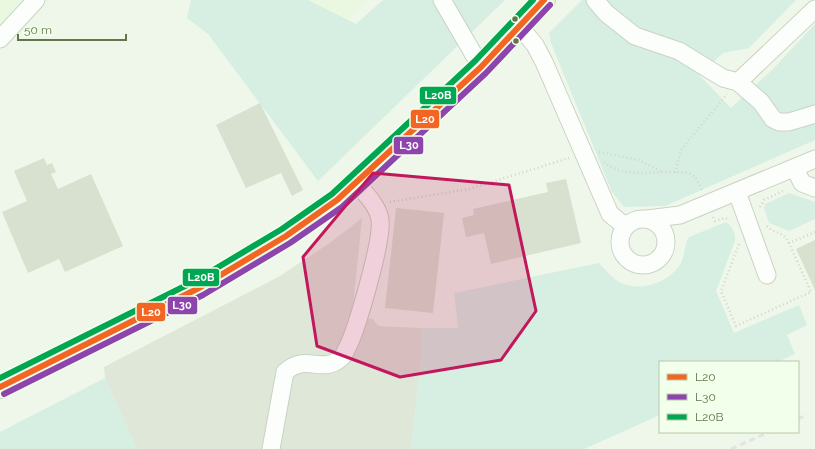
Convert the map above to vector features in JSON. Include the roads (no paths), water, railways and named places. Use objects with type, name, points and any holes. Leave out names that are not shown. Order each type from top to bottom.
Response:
[{"type":"main road","points":[[0,387],[199,288],[286,236],[337,200],[481,67],[544,0]]},
{"type":"street","points":[[0,39],[36,0]]},
{"type":"street","points":[[442,0],[481,67]]},
{"type":"street","points":[[595,0],[606,13],[635,36],[679,51],[723,78],[738,82],[761,102],[773,119],[779,122],[789,122],[815,114]]},
{"type":"street","points":[[738,82],[815,9]]},
{"type":"street","points":[[520,26],[544,62],[610,214],[625,226]]},
{"type":"street","points":[[680,215],[673,223],[662,256],[656,261],[650,264],[635,264],[623,255],[619,241],[625,226],[635,220],[680,215],[815,159]]},
{"type":"street","points":[[795,168],[802,182],[815,188]]},
{"type":"street","points":[[271,449],[285,372],[294,365],[306,362],[324,365],[336,362],[345,354],[352,338],[381,234],[379,211],[356,182]]},
{"type":"street","points":[[737,192],[767,275]]},
{"type":"street","points":[[647,219],[655,221],[661,227],[666,242]]},
{"type":"railway","points":[[799,418],[804,416]]},
{"type":"railway","points":[[731,449],[767,433]]}]
